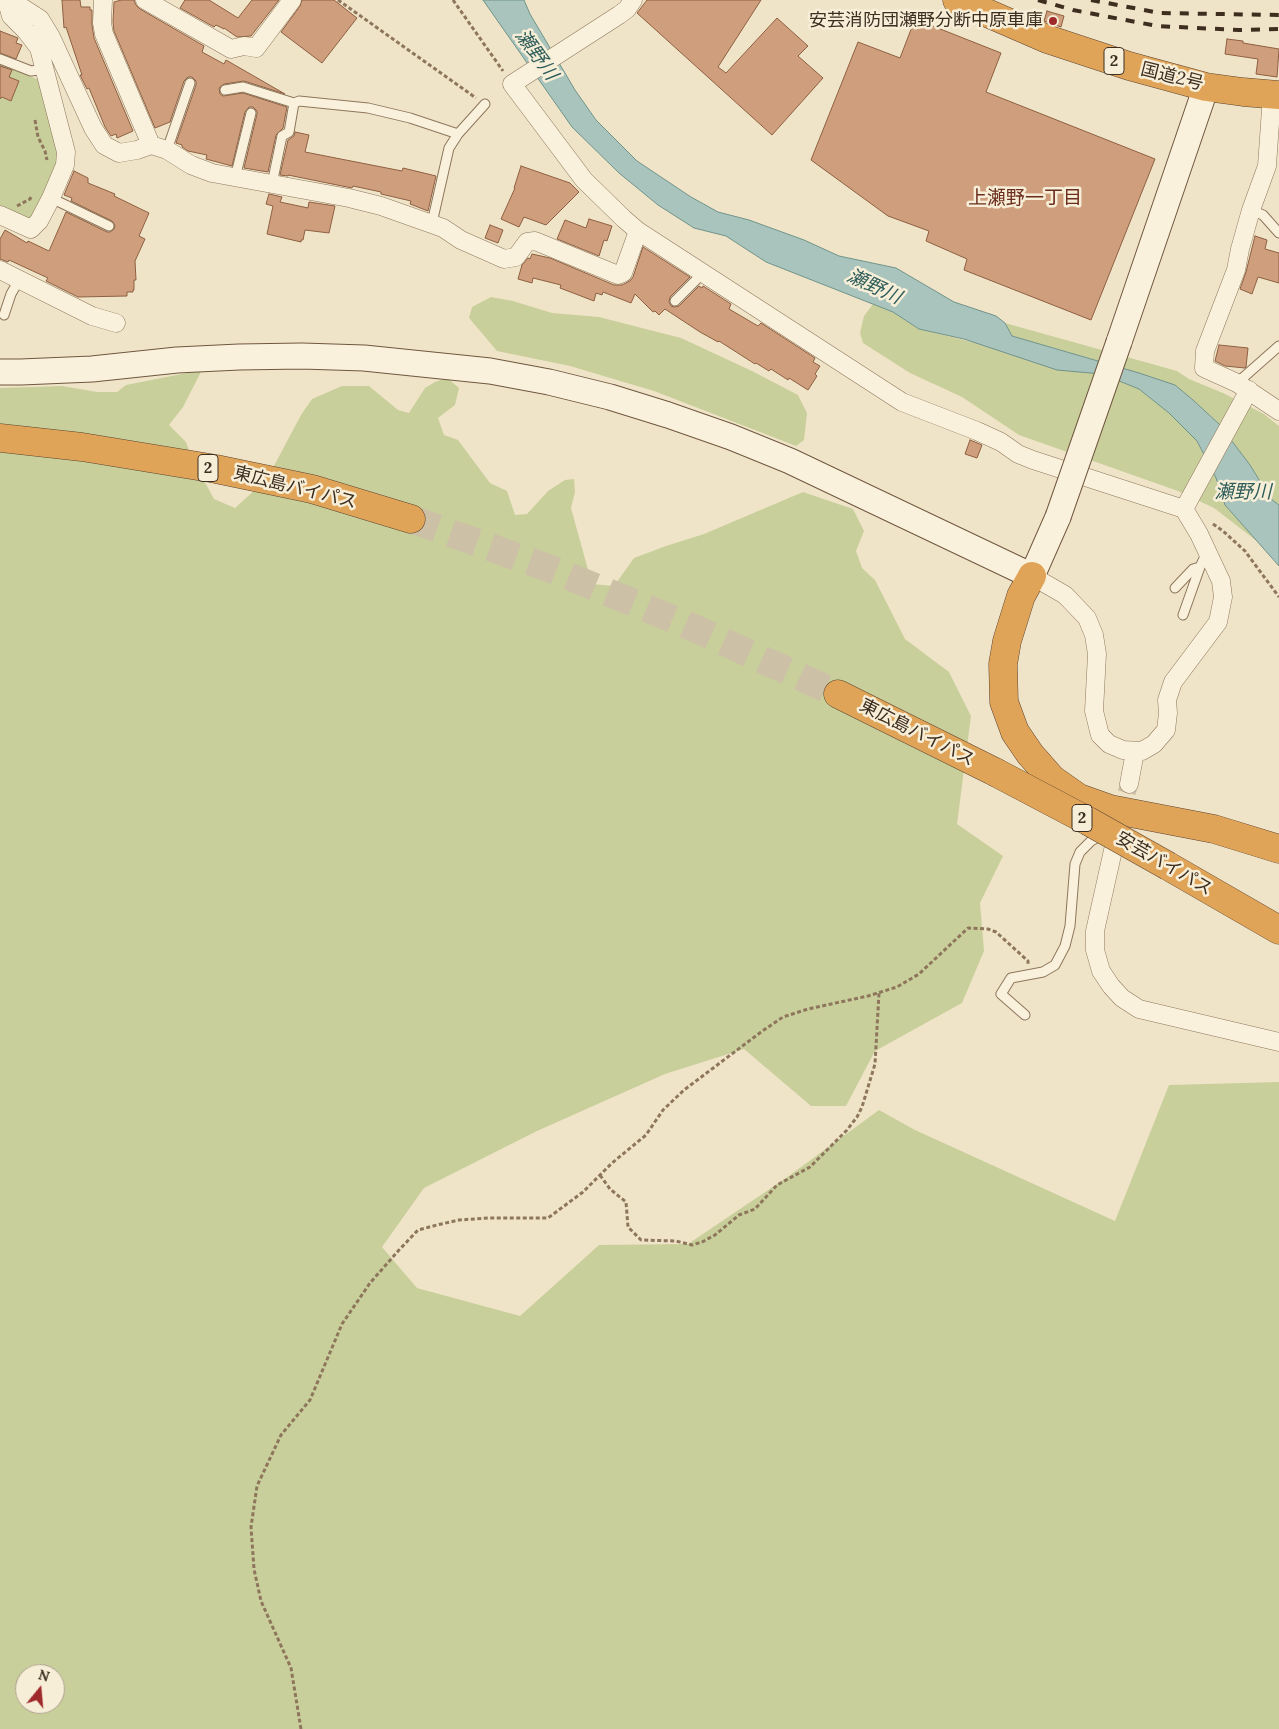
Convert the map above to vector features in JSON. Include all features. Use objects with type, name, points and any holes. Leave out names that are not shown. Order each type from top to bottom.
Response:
[{"type":"highway","name":"国道2号","points":[[957,0],[1047,39],[1129,66],[1206,87],[1275,95]]},
{"type":"highway","name":"東広島バイパス","points":[[0,438],[82,447],[216,469],[312,489],[411,519]]},
{"type":"highway","points":[[1032,576],[1035,615],[1023,656],[1020,678],[1024,712],[1040,745],[1064,772],[1087,786],[1114,796],[1214,816],[1263,828],[1279,835]]},
{"type":"highway","points":[[1032,576],[1021,596],[1007,640],[1003,664],[1004,702],[1016,732],[1030,754],[1052,779],[1079,798],[1110,810],[1214,829],[1279,848]]},
{"type":"highway","name":"東広島バイパス","points":[[838,694],[995,772]]},
{"type":"highway","name":"安芸バイパス","points":[[995,772],[1088,821],[1279,930]]},
{"type":"street","points":[[103,0],[102,23],[104,34],[159,148]]},
{"type":"street","points":[[145,0],[231,50],[244,46],[256,48],[292,0]]},
{"type":"street","points":[[633,0],[627,10],[515,82],[584,180],[638,231],[902,402],[977,430],[1018,454],[1033,460],[1186,504]]},
{"type":"street","points":[[5,1],[22,8],[40,19],[51,37],[93,128],[104,145],[119,153],[159,148],[191,165],[212,173],[365,202],[432,223],[461,240],[504,259],[516,257],[528,242],[535,241],[618,275],[623,273],[638,231]]},
{"type":"street","points":[[5,1],[11,16],[39,48],[66,152],[66,165],[39,222],[31,229],[5,210]]},
{"type":"street","points":[[1032,576],[1058,517],[1206,87]]},
{"type":"street","points":[[1275,95],[1267,166],[1251,210],[1236,270],[1206,351],[1204,368],[1244,389],[1279,411]]},
{"type":"street","points":[[0,270],[92,316],[116,322]]},
{"type":"street","points":[[0,372],[92,369],[177,360],[239,357],[302,356],[427,363],[490,371],[549,382],[635,405],[731,437],[790,461],[1032,576],[1065,595],[1087,618],[1094,635],[1097,654],[1094,710],[1100,735],[1109,744],[1123,750],[1135,752],[1142,751],[1154,744],[1166,730],[1167,700],[1173,682],[1218,622],[1224,597],[1222,581],[1204,560],[1186,504],[1244,389]]},
{"type":"street","points":[[1129,784],[1135,752]]},
{"type":"street","points":[[1119,822],[1095,931],[1095,950],[1101,971],[1110,986],[1122,998],[1139,1009],[1279,1042]]},
{"type":"lane","points":[[0,59],[31,71],[45,69]]},
{"type":"lane","points":[[159,148],[190,83]]},
{"type":"lane","points":[[225,90],[243,87],[294,103],[299,101],[368,108],[410,118],[458,134]]},
{"type":"lane","points":[[272,184],[282,136],[289,132],[294,103]]},
{"type":"lane","points":[[432,223],[449,148],[458,134],[485,104]]},
{"type":"lane","points":[[235,178],[251,113]]},
{"type":"lane","points":[[50,198],[109,226]]},
{"type":"lane","points":[[1251,210],[1263,215],[1279,233]]},
{"type":"lane","points":[[675,301],[703,273]]},
{"type":"lane","points":[[4,315],[11,294],[19,280]]},
{"type":"lane","points":[[1244,389],[1279,346]]},
{"type":"lane","points":[[1175,588],[1192,569],[1204,560]]},
{"type":"lane","points":[[1183,615],[1204,560]]},
{"type":"lane","points":[[1025,1015],[1001,994],[1011,978],[1043,972],[1055,964],[1065,946],[1070,926],[1075,864],[1080,852],[1091,841],[1119,822]]},
{"type":"path","points":[[338,0],[485,104]]},
{"type":"path","points":[[452,0],[515,82]]},
{"type":"path","points":[[35,120],[38,137],[45,150],[46,166]]},
{"type":"path","points":[[5,210],[17,206],[30,198],[33,193]]},
{"type":"path","points":[[1186,504],[1224,531],[1244,551],[1279,597]]},
{"type":"path","points":[[301,1729],[291,1668],[261,1601],[254,1569],[251,1528],[257,1486],[281,1435],[310,1400],[342,1324],[370,1283],[418,1230],[459,1220],[548,1218],[583,1192],[646,1135],[663,1110],[684,1090],[761,1032],[783,1018],[808,1009],[879,993],[897,987],[919,974],[968,928],[988,929],[996,932],[1028,961],[1030,974]]},
{"type":"path","points":[[600,1175],[610,1189],[626,1202],[628,1227],[641,1240],[676,1241],[692,1245],[715,1235],[740,1215],[754,1209],[777,1185],[810,1167],[847,1130],[857,1117],[862,1107],[875,1064],[879,993]]},
{"type":"green space","points":[[0,63],[39,80],[55,135],[59,165],[32,218],[24,221],[0,210]]},
{"type":"green space","points":[[491,297],[513,301],[552,313],[599,317],[681,338],[798,395],[807,413],[804,440],[796,446],[654,391],[570,366],[497,351],[469,318],[472,307]]},
{"type":"green space","points":[[873,304],[893,312],[919,329],[1102,374],[1139,389],[1169,413],[1197,441],[1216,478],[1225,505],[1258,542],[1214,508],[1178,491],[1019,435],[962,397],[910,373],[863,343],[860,333],[864,316]]},
{"type":"green space","points":[[1005,323],[1177,371],[1189,379],[1223,393],[1264,414],[1279,426],[1279,505],[1271,499],[1250,465],[1219,424],[1175,385],[1012,336]]},
{"type":"green space","points":[[202,370],[183,407],[169,425],[186,442],[192,458],[214,499],[235,508],[267,479],[301,415],[312,399],[342,386],[369,386],[398,410],[409,413],[425,388],[447,378],[459,388],[455,405],[438,418],[444,435],[458,440],[490,483],[507,491],[515,515],[527,514],[548,491],[565,480],[574,479],[575,492],[571,508],[592,584],[614,586],[634,558],[704,534],[803,492],[853,509],[864,531],[856,551],[862,568],[875,580],[905,639],[949,672],[971,716],[957,824],[1003,856],[980,903],[984,951],[962,1003],[875,1051],[846,1106],[811,1106],[744,1049],[665,1074],[537,1131],[424,1188],[382,1247],[417,1288],[520,1316],[599,1245],[688,1244],[786,1178],[879,1110],[915,1130],[1115,1221],[1169,1085],[1279,1082],[1279,1729],[0,1729],[0,388],[62,386],[97,392],[117,392],[126,385]]},
{"type":"water","name":"瀬野川","points":[[483,0],[524,0],[530,14],[575,90],[596,120],[637,161],[691,197],[718,212],[749,220],[804,240],[839,256],[896,268],[954,302],[996,316],[1005,323],[1012,336],[1175,385],[1219,424],[1250,465],[1271,499],[1279,505],[1279,566],[1225,505],[1216,478],[1197,441],[1169,413],[1139,389],[1102,374],[1057,370],[964,339],[919,329],[893,312],[766,262],[726,236],[694,228],[658,205],[619,173],[572,127]]},
{"type":"building","points":[[62,0],[80,0],[81,7],[90,7],[90,10],[92,10],[94,38],[133,131],[117,138],[116,134],[111,136],[105,127],[89,88],[87,89],[80,75],[82,75],[66,27],[64,28]]},
{"type":"building","points":[[134,0],[140,9],[204,46],[202,52],[224,64],[226,60],[285,94],[244,81],[224,84],[219,88],[220,94],[223,96],[243,93],[287,107],[283,128],[276,135],[268,172],[244,168],[257,114],[253,107],[249,107],[245,112],[232,166],[206,159],[207,155],[188,151],[182,145],[176,143],[196,85],[196,81],[192,77],[188,77],[184,81],[170,122],[155,128],[114,31],[114,2]]},
{"type":"building","points":[[185,0],[209,0],[238,18],[252,0],[279,0],[251,36],[237,37],[224,28],[216,25],[214,27],[180,8]]},
{"type":"building","points":[[302,0],[334,0],[357,18],[322,63],[281,32],[300,6]]},
{"type":"building","points":[[647,0],[761,0],[718,67],[726,73],[777,18],[808,46],[798,56],[823,78],[772,135],[637,13]]},
{"type":"building","name":"安芸消防団瀬野分断中原車庫","points":[[1047,11],[1064,16],[1061,27],[1044,21]]},
{"type":"building","points":[[915,19],[1001,53],[986,92],[1155,159],[1091,320],[964,270],[967,259],[926,241],[929,231],[888,216],[811,160],[858,42],[900,58]]},
{"type":"building","points":[[0,31],[18,38],[16,43],[22,45],[16,59],[0,53]]},
{"type":"building","points":[[1227,39],[1279,49],[1277,77],[1256,74],[1258,59],[1225,54]]},
{"type":"building","points":[[0,66],[12,70],[9,77],[19,81],[11,101],[2,97],[0,99]]},
{"type":"building","points":[[295,132],[309,135],[305,152],[402,171],[403,168],[436,176],[428,211],[410,204],[411,201],[381,194],[381,192],[280,175],[288,140],[294,136]]},
{"type":"building","points":[[521,166],[570,183],[579,192],[546,225],[524,217],[519,227],[501,219],[515,188]]},
{"type":"building","points":[[74,171],[88,178],[88,183],[115,194],[114,196],[149,213],[139,236],[145,239],[135,261],[136,280],[134,280],[134,290],[133,292],[127,292],[127,296],[78,297],[46,281],[48,278],[9,260],[8,262],[0,259],[0,239],[5,230],[27,243],[28,241],[49,251],[66,212],[107,232],[114,229],[115,225],[112,221],[71,201],[72,198],[64,195]]},
{"type":"building","points":[[269,194],[282,197],[280,202],[308,208],[309,202],[335,206],[329,233],[305,230],[301,242],[267,234],[273,206],[266,204]]},
{"type":"building","points":[[589,219],[612,226],[607,241],[604,240],[599,256],[557,239],[565,220],[586,228]]},
{"type":"building","points":[[490,225],[503,230],[498,243],[485,238]]},
{"type":"building","points":[[1255,236],[1267,240],[1265,249],[1279,253],[1279,283],[1258,277],[1252,294],[1240,289]]},
{"type":"building","points":[[643,247],[690,277],[670,297],[669,302],[671,306],[679,306],[699,286],[702,288],[703,286],[731,304],[729,309],[758,326],[761,323],[815,358],[813,362],[820,366],[815,374],[817,376],[808,390],[771,369],[769,371],[755,364],[665,309],[659,315],[655,311],[653,312],[635,294],[631,303],[603,292],[602,295],[596,293],[594,301],[560,288],[561,285],[533,278],[532,283],[518,279],[522,265],[528,258],[530,259],[532,254],[550,258],[614,285],[622,285],[633,277]]},
{"type":"building","points":[[1219,345],[1248,348],[1246,367],[1225,366],[1215,361]]},
{"type":"building","points":[[970,440],[982,445],[977,458],[965,454]]},
{"type":"tunnel","points":[[411,519],[551,569],[685,624],[838,694]]},
{"type":"tunnel","points":[[1120,819],[1129,784]]},
{"type":"railway","points":[[1038,0],[1073,10],[1157,26],[1239,30],[1279,29]]},
{"type":"railway","points":[[1091,0],[1160,13],[1279,15]]},
{"type":"place","name":"安芸消防団瀬野分断中原車庫","points":[[1053,21]]},
{"type":"district","name":"上瀬野一丁目","points":[[1025,199]]}]
